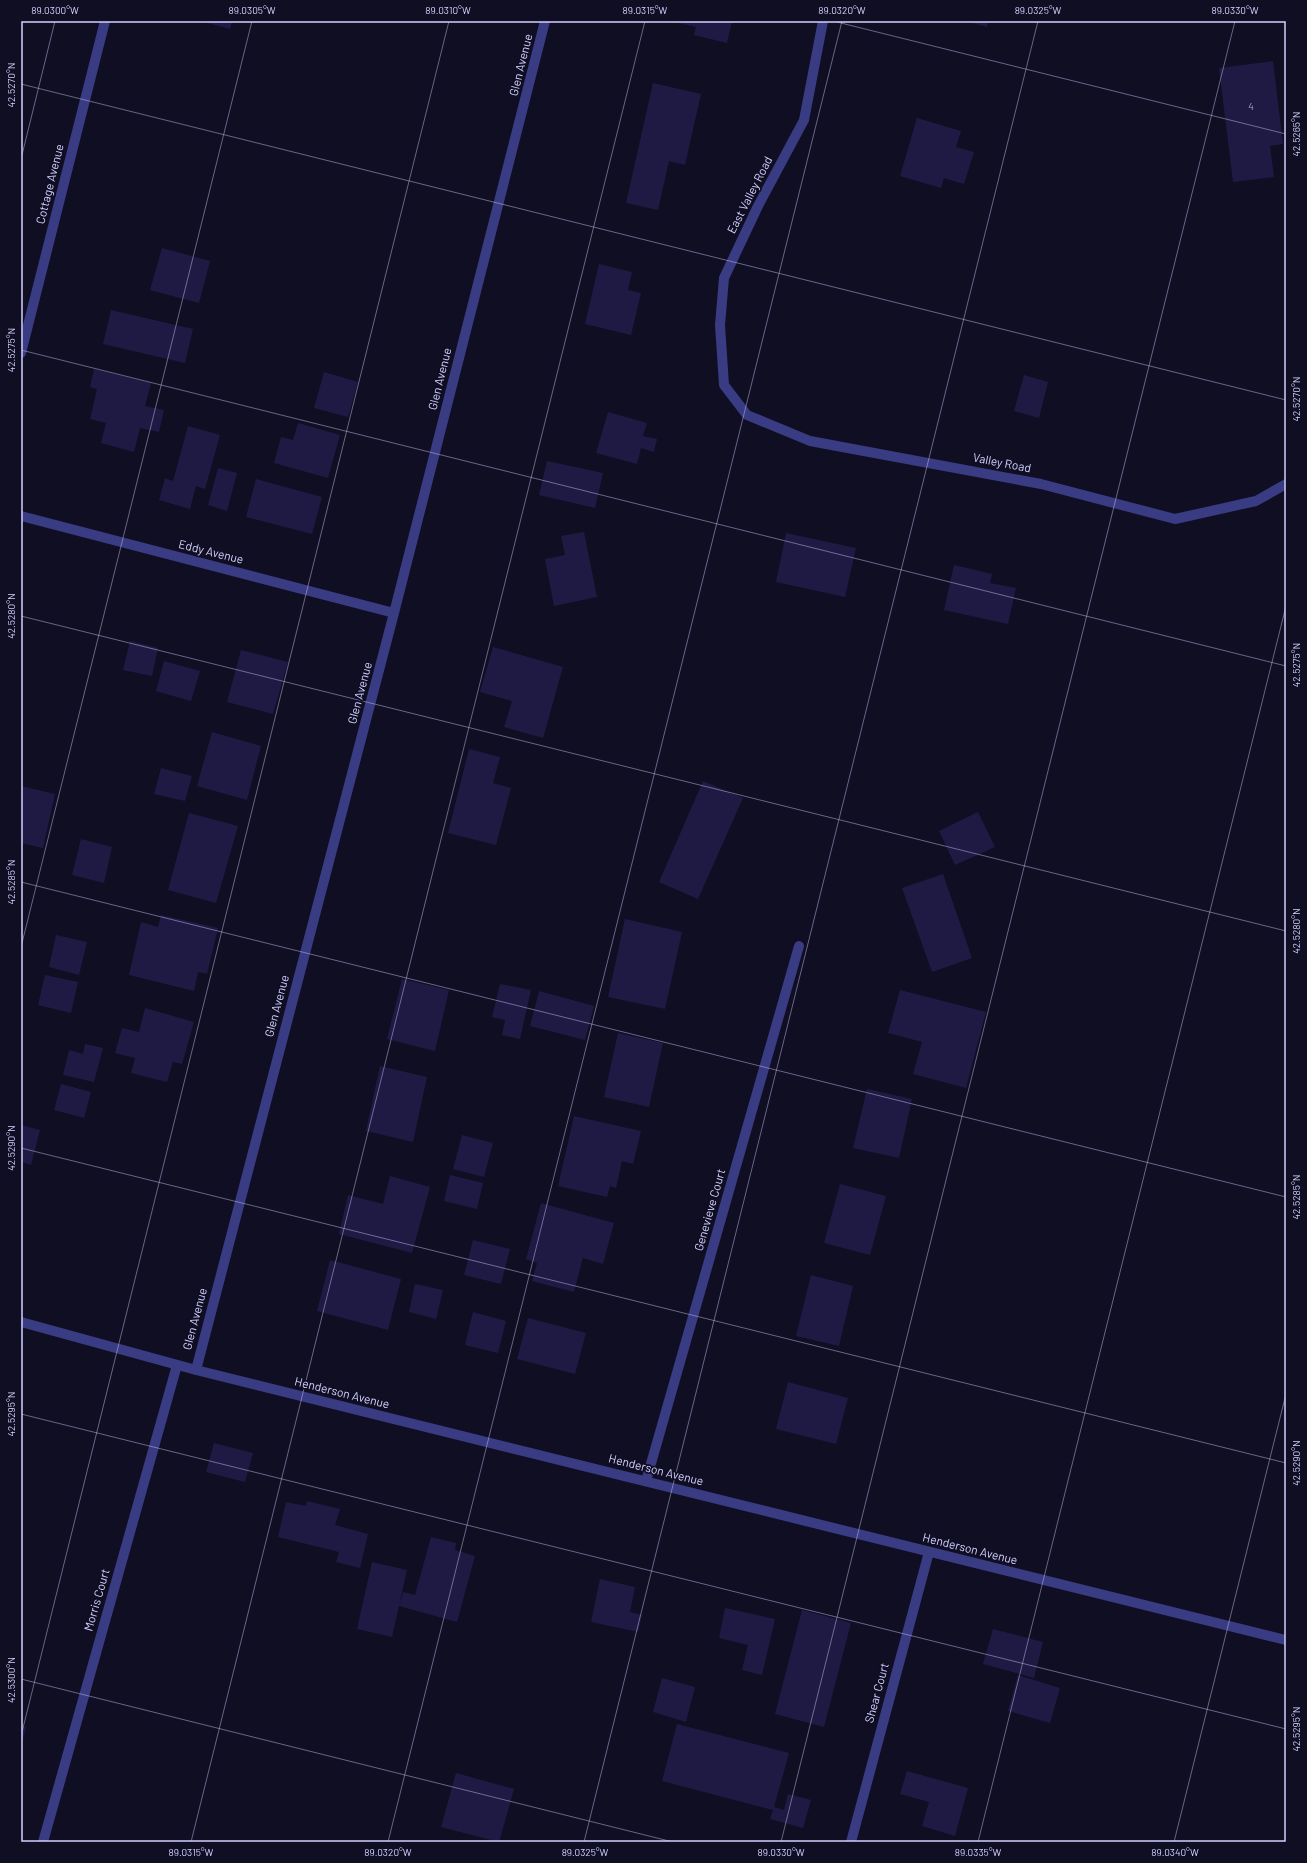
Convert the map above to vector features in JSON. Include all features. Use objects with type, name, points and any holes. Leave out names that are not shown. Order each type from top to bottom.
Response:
[{"type":"street","name":"Cottage Avenue","points":[[21,353],[105,21]]},
{"type":"street","name":"Glen Avenue","points":[[196,1370],[394,613],[545,21]]},
{"type":"street","name":"East Valley Road","points":[[724,384],[720,325],[724,278],[758,206],[804,120],[823,21]]},
{"type":"street","name":"Valley Road","points":[[724,384],[747,415],[810,441],[1041,484],[1175,519],[1256,501],[1286,484]]},
{"type":"street","name":"Eddy Avenue","points":[[21,516],[394,613]]},
{"type":"street","name":"Genevieve Court","points":[[646,1481],[799,946]]},
{"type":"street","name":"Henderson Avenue","points":[[21,1322],[196,1370],[1286,1640]]},
{"type":"street","name":"Morris Court","points":[[43,1842],[177,1365]]},
{"type":"street","name":"Shear Court","points":[[851,1842],[929,1552]]},
{"type":"building","points":[[200,21],[232,21],[230,29]]},
{"type":"building","points":[[732,21],[727,43],[694,35],[696,27],[674,22]]},
{"type":"building","points":[[965,21],[988,21],[987,27]]},
{"type":"building","points":[[1273,61],[1283,144],[1270,146],[1274,177],[1233,182],[1219,68]]},
{"type":"building","points":[[653,83],[701,94],[685,165],[669,161],[658,210],[626,203]]},
{"type":"building","points":[[917,118],[961,131],[956,147],[974,152],[964,184],[944,178],[941,188],[900,176]]},
{"type":"building","points":[[162,248],[210,261],[199,303],[150,290]]},
{"type":"building","points":[[599,264],[632,272],[628,290],[641,293],[631,335],[585,324]]},
{"type":"building","points":[[111,310],[193,329],[185,363],[103,344]]},
{"type":"building","points":[[94,369],[151,383],[145,406],[164,410],[159,432],[140,428],[134,452],[101,443],[106,423],[90,419],[97,389],[90,387]]},
{"type":"building","points":[[324,372],[358,382],[348,417],[314,408]]},
{"type":"building","points":[[1024,375],[1048,382],[1039,418],[1014,411]]},
{"type":"building","points":[[608,412],[647,423],[643,436],[657,439],[654,452],[641,448],[637,464],[596,453]]},
{"type":"building","points":[[298,423],[340,435],[328,478],[274,463],[281,437],[293,440]]},
{"type":"building","points":[[188,426],[220,435],[205,489],[196,486],[190,509],[159,500],[165,478],[173,481]]},
{"type":"building","points":[[547,461],[603,473],[595,508],[539,495]]},
{"type":"building","points":[[218,468],[237,473],[227,511],[208,505]]},
{"type":"building","points":[[256,479],[322,497],[312,534],[246,517]]},
{"type":"building","points":[[584,532],[597,597],[554,606],[545,559],[565,555],[561,536]]},
{"type":"building","points":[[786,533],[856,548],[845,597],[776,582]]},
{"type":"building","points":[[954,565],[992,574],[990,583],[1016,588],[1008,624],[944,610]]},
{"type":"building","points":[[130,641],[158,648],[152,676],[123,670]]},
{"type":"building","points":[[493,647],[563,667],[543,738],[504,727],[512,701],[480,692]]},
{"type":"building","points":[[241,650],[288,662],[273,714],[227,702]]},
{"type":"building","points":[[164,661],[200,671],[191,701],[156,691]]},
{"type":"building","points":[[212,732],[261,746],[247,800],[197,786]]},
{"type":"building","points":[[469,749],[500,757],[493,783],[511,788],[496,845],[448,833]]},
{"type":"building","points":[[161,768],[192,776],[185,801],[154,794]]},
{"type":"building","points":[[703,781],[743,798],[698,899],[659,882]]},
{"type":"building","points":[[21,786],[55,794],[43,848],[21,843]]},
{"type":"building","points":[[978,812],[995,847],[955,865],[939,831]]},
{"type":"building","points":[[189,813],[238,826],[216,903],[168,890]]},
{"type":"building","points":[[81,839],[112,847],[104,883],[72,875]]},
{"type":"building","points":[[943,874],[972,958],[932,972],[902,888]]},
{"type":"building","points":[[161,915],[218,928],[207,974],[198,972],[194,991],[129,975],[141,922],[158,927]]},
{"type":"building","points":[[625,919],[682,932],[665,1009],[608,997]]},
{"type":"building","points":[[56,935],[87,942],[79,975],[49,967]]},
{"type":"building","points":[[45,975],[78,982],[71,1013],[38,1005]]},
{"type":"building","points":[[402,979],[449,990],[435,1051],[387,1039]]},
{"type":"building","points":[[500,984],[531,990],[520,1039],[502,1035],[505,1020],[492,1017]]},
{"type":"building","points":[[900,990],[986,1012],[966,1088],[913,1074],[922,1042],[888,1033]]},
{"type":"building","points":[[539,991],[594,1006],[585,1040],[530,1026]]},
{"type":"building","points":[[145,1008],[194,1022],[182,1064],[173,1062],[167,1082],[131,1073],[135,1058],[115,1053],[122,1028],[139,1032]]},
{"type":"building","points":[[618,1033],[663,1043],[649,1107],[604,1097]]},
{"type":"building","points":[[85,1044],[103,1048],[94,1082],[63,1075],[69,1050],[83,1054]]},
{"type":"building","points":[[380,1066],[427,1077],[413,1142],[366,1131]]},
{"type":"building","points":[[61,1084],[91,1092],[84,1118],[54,1110]]},
{"type":"building","points":[[867,1089],[912,1099],[899,1158],[853,1148]]},
{"type":"building","points":[[574,1116],[641,1131],[633,1164],[622,1161],[616,1188],[610,1186],[607,1197],[558,1186]]},
{"type":"building","points":[[21,1125],[40,1130],[31,1165],[21,1162]]},
{"type":"building","points":[[462,1135],[493,1143],[484,1177],[453,1169]]},
{"type":"building","points":[[450,1175],[483,1183],[477,1209],[444,1201]]},
{"type":"building","points":[[390,1176],[430,1187],[412,1253],[339,1234],[348,1195],[383,1204]]},
{"type":"building","points":[[840,1184],[886,1196],[870,1255],[824,1243]]},
{"type":"building","points":[[541,1203],[614,1223],[603,1264],[583,1258],[574,1292],[532,1281],[537,1263],[526,1259]]},
{"type":"building","points":[[473,1240],[510,1249],[501,1284],[464,1275]]},
{"type":"building","points":[[330,1260],[401,1279],[388,1330],[317,1311]]},
{"type":"building","points":[[811,1275],[853,1286],[839,1346],[796,1336]]},
{"type":"building","points":[[415,1284],[443,1290],[436,1319],[409,1312]]},
{"type":"building","points":[[473,1312],[506,1321],[498,1353],[465,1345]]},
{"type":"building","points":[[528,1318],[586,1333],[575,1374],[517,1359]]},
{"type":"building","points":[[788,1382],[848,1398],[836,1444],[776,1429]]},
{"type":"building","points":[[214,1443],[253,1453],[245,1482],[206,1472]]},
{"type":"building","points":[[307,1501],[340,1509],[335,1525],[368,1534],[360,1568],[336,1562],[339,1552],[278,1537],[286,1502],[306,1506]]},
{"type":"building","points":[[431,1537],[456,1543],[455,1550],[475,1556],[457,1622],[399,1606],[403,1592],[415,1595]]},
{"type":"building","points":[[372,1562],[407,1570],[392,1637],[357,1629]]},
{"type":"building","points":[[600,1579],[635,1587],[630,1612],[642,1615],[638,1632],[591,1622]]},
{"type":"building","points":[[725,1608],[775,1619],[762,1675],[742,1670],[748,1645],[719,1638]]},
{"type":"building","points":[[802,1610],[851,1623],[824,1727],[775,1714]]},
{"type":"building","points":[[993,1629],[1043,1642],[1034,1678],[983,1664]]},
{"type":"building","points":[[1018,1675],[1060,1688],[1050,1723],[1008,1711]]},
{"type":"building","points":[[662,1678],[695,1687],[686,1722],[653,1712]]},
{"type":"building","points":[[677,1724],[789,1753],[774,1807],[784,1810],[788,1794],[811,1800],[803,1828],[770,1819],[773,1810],[662,1781]]},
{"type":"building","points":[[21,1726],[26,1727],[22,1744],[21,1744]]},
{"type":"building","points":[[907,1771],[968,1788],[955,1836],[922,1826],[929,1802],[900,1794]]},
{"type":"building","points":[[456,1773],[514,1789],[499,1842],[441,1827]]}]
